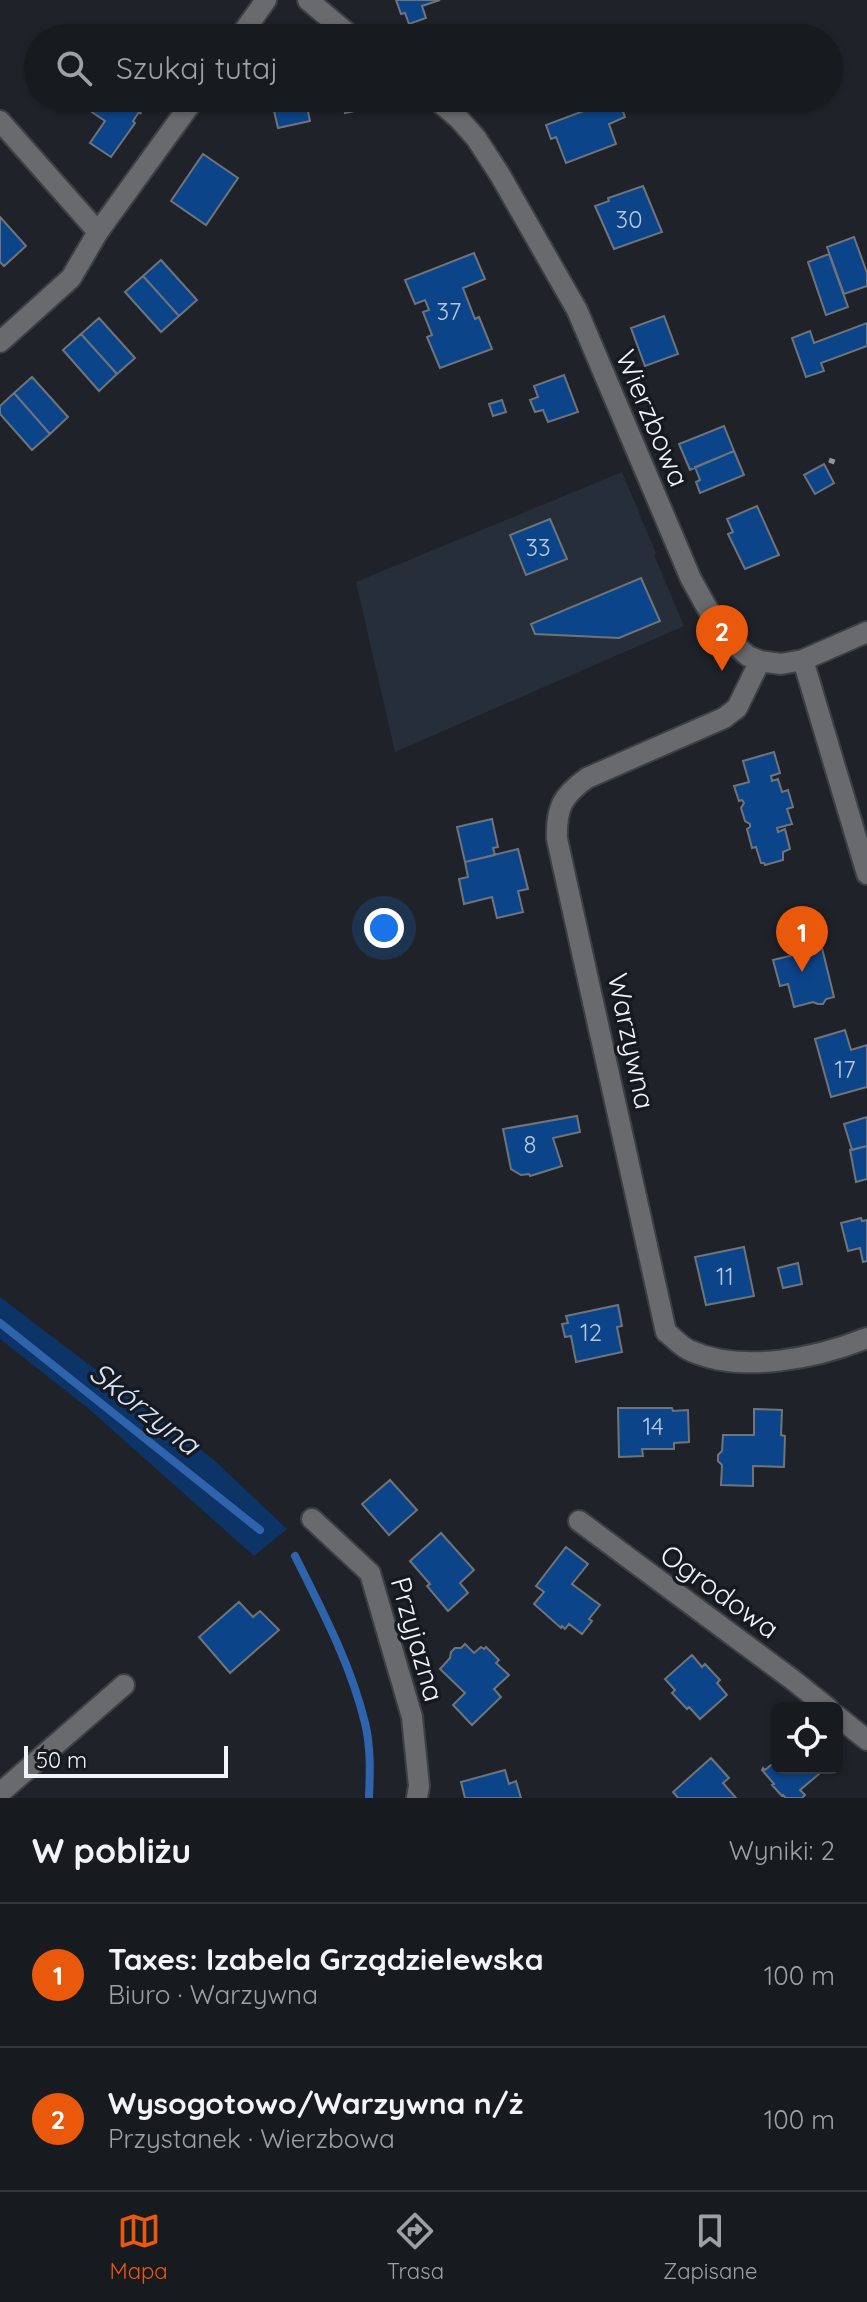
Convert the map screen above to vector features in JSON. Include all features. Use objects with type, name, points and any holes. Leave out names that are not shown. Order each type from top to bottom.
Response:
[{"type":"street","points":[[249,24],[266,0]]},
{"type":"street","points":[[308,0],[336,24]]},
{"type":"street","points":[[0,342],[71,278],[98,232],[185,112]]},
{"type":"street","name":"Wierzbowa","points":[[451,112],[476,138],[577,310],[649,483],[691,579],[710,614],[721,633],[735,647],[760,661]]},
{"type":"street","points":[[0,121],[98,232]]},
{"type":"street","points":[[760,661],[781,664],[803,660],[867,632]]},
{"type":"street","points":[[803,660],[867,874]]},
{"type":"street","name":"Warzywna","points":[[760,661],[737,708],[724,718],[587,778],[571,790],[561,804],[557,839],[666,1332],[689,1351],[720,1359],[766,1362],[834,1351],[867,1338]]},
{"type":"street","name":"Przyjazna","points":[[312,1519],[370,1573],[412,1717],[419,1786],[417,1798]]},
{"type":"street","name":"Ogrodowa","points":[[579,1521],[820,1702]]},
{"type":"street","points":[[0,1793],[124,1685]]},
{"type":"street","points":[[843,1721],[867,1740]]},
{"type":"path","points":[[829,460],[840,464]]},
{"type":"shaded area","points":[[622,472],[684,626],[395,752],[356,582]]},
{"type":"shaded area","points":[[0,1297],[213,1459],[287,1529],[254,1556],[89,1409],[0,1339]]},
{"type":"building","points":[[396,0],[440,0],[422,6],[426,18],[409,24]]},
{"type":"building","points":[[92,112],[139,112],[133,121],[135,123],[111,157],[90,143],[105,121]]},
{"type":"building","points":[[274,112],[308,112],[310,121],[278,128]]},
{"type":"building","points":[[581,112],[623,112],[625,117],[609,124],[616,144],[566,163],[556,137],[551,139],[546,125]]},
{"type":"building","points":[[203,154],[238,178],[206,225],[171,201]]},
{"type":"building","points":[[643,186],[662,232],[614,249],[595,206]]},
{"type":"building","points":[[0,217],[26,246],[4,266],[0,262]]},
{"type":"building","points":[[854,237],[867,273],[867,286],[844,294],[827,247]]},
{"type":"building","points":[[474,253],[485,279],[463,288],[475,319],[479,317],[492,349],[440,368],[427,337],[432,335],[423,312],[429,310],[425,300],[415,304],[405,280]]},
{"type":"building","points":[[829,254],[848,307],[826,315],[808,262]]},
{"type":"building","points":[[161,260],[197,300],[179,316],[143,276]]},
{"type":"building","points":[[143,276],[179,316],[161,332],[125,292]]},
{"type":"building","points":[[664,316],[678,354],[645,366],[631,328]]},
{"type":"building","points":[[99,318],[135,358],[117,374],[81,334]]},
{"type":"building","points":[[867,323],[867,346],[821,363],[824,371],[806,377],[792,338],[810,331],[814,343]]},
{"type":"building","points":[[81,334],[117,374],[99,391],[63,350]]},
{"type":"building","points":[[564,375],[578,412],[548,422],[543,410],[535,412],[530,400],[538,397],[534,386]]},
{"type":"building","points":[[32,377],[68,417],[50,434],[14,393]]},
{"type":"building","points":[[14,393],[50,434],[32,450],[0,414],[0,406]]},
{"type":"building","points":[[502,400],[506,412],[493,416],[489,404]]},
{"type":"building","points":[[724,426],[734,451],[690,470],[679,444]]},
{"type":"building","points":[[734,451],[744,475],[700,493],[696,482],[700,480],[695,467]]},
{"type":"building","points":[[824,464],[834,483],[815,494],[804,475]]},
{"type":"building","points":[[757,506],[779,555],[745,569],[728,534],[733,532],[727,519]]},
{"type":"building","points":[[550,519],[567,559],[526,575],[510,535]]},
{"type":"building","points":[[641,578],[660,621],[619,638],[535,634],[531,624]]},
{"type":"building","points":[[774,752],[780,773],[771,776],[772,781],[778,779],[782,792],[788,790],[793,807],[787,809],[792,824],[777,828],[778,832],[785,829],[790,849],[783,852],[783,860],[765,865],[761,863],[756,847],[752,848],[747,829],[750,824],[745,821],[741,808],[744,803],[739,801],[734,786],[749,782],[743,761]]},
{"type":"building","points":[[492,819],[498,847],[493,848],[495,855],[465,862],[457,827]]},
{"type":"building","points":[[518,849],[528,889],[518,891],[523,912],[497,918],[492,897],[464,904],[459,879],[468,877],[465,862]]},
{"type":"building","points":[[822,948],[834,997],[826,999],[823,1004],[813,1002],[794,1007],[788,984],[780,986],[773,960]]},
{"type":"building","points":[[845,1030],[851,1050],[867,1045],[867,1087],[831,1097],[815,1039]]},
{"type":"building","points":[[577,1116],[580,1132],[553,1138],[562,1166],[530,1176],[511,1169],[503,1129]]},
{"type":"building","points":[[867,1117],[867,1146],[852,1150],[844,1124]]},
{"type":"building","points":[[867,1146],[867,1179],[856,1182],[850,1150]]},
{"type":"building","points":[[861,1218],[862,1221],[867,1220],[867,1261],[863,1262],[860,1248],[848,1251],[841,1223]]},
{"type":"building","points":[[744,1247],[754,1296],[706,1305],[695,1257]]},
{"type":"building","points":[[798,1263],[802,1284],[783,1288],[778,1268]]},
{"type":"building","points":[[618,1305],[622,1326],[617,1327],[622,1352],[576,1362],[571,1336],[565,1337],[562,1324],[568,1323],[566,1316]]},
{"type":"building","points":[[618,1408],[688,1410],[689,1442],[674,1443],[674,1449],[642,1449],[643,1456],[619,1457]]},
{"type":"building","points":[[754,1409],[782,1410],[784,1467],[753,1466],[753,1486],[721,1485],[722,1465],[718,1455],[722,1451],[723,1435],[754,1435]]},
{"type":"building","points":[[390,1480],[417,1510],[389,1535],[362,1504]]},
{"type":"building","points":[[441,1533],[474,1570],[460,1583],[468,1593],[448,1611],[410,1561]]},
{"type":"building","points":[[566,1547],[588,1564],[572,1584],[600,1605],[582,1634],[569,1624],[565,1629],[561,1628],[534,1604],[544,1592],[536,1586]]},
{"type":"building","points":[[239,1602],[253,1617],[260,1611],[279,1630],[230,1673],[199,1637]]},
{"type":"building","points":[[465,1644],[474,1653],[486,1647],[499,1660],[496,1663],[509,1675],[494,1689],[501,1697],[472,1725],[453,1705],[465,1693],[440,1669],[455,1648]]},
{"type":"building","points":[[692,1655],[720,1680],[717,1683],[727,1695],[700,1719],[672,1693],[675,1690],[665,1679]]},
{"type":"building","points":[[711,1758],[729,1778],[723,1783],[736,1798],[678,1798],[673,1792]]},
{"type":"building","points":[[771,1765],[771,1774],[819,1774],[800,1790],[805,1795],[802,1798],[786,1798],[772,1785],[762,1770]]},
{"type":"building","points":[[505,1770],[509,1784],[516,1781],[521,1798],[465,1798],[461,1782]]},
{"type":"waterway","name":"Skórzyna","points":[[0,1323],[260,1530]]},
{"type":"waterway","name":"Skórzyna","points":[[295,1556],[335,1638],[359,1701],[368,1741],[369,1798]]},
{"type":"place","name":"Wysogotowo/Warzywna n/ż","points":[[722,671]]},
{"type":"place","name":"Taxes: Izabela Grządzielewska","points":[[802,972]]}]
